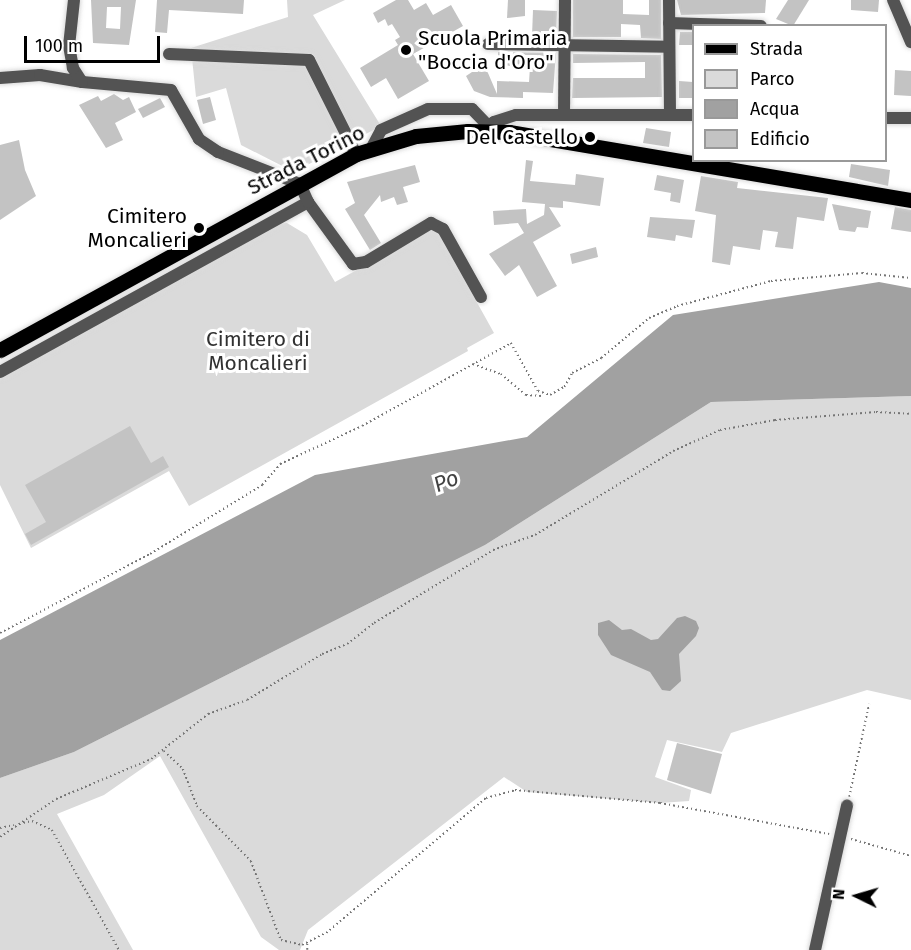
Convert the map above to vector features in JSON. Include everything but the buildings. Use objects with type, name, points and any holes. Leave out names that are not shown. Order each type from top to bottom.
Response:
[{"type":"main road","name":"Strada Torino","points":[[0,350],[356,154],[416,136],[488,129],[692,161]]},
{"type":"main road","name":"Strada Torino","points":[[696,162],[911,200]]},
{"type":"street","points":[[74,0],[69,46],[73,68],[82,82]]},
{"type":"street","points":[[564,115],[565,0]]},
{"type":"street","points":[[669,0],[670,115]]},
{"type":"street","points":[[893,0],[911,42]]},
{"type":"street","points":[[669,23],[700,24]]},
{"type":"street","points":[[488,44],[669,47]]},
{"type":"street","points":[[170,54],[309,60],[356,154]]},
{"type":"street","points":[[0,78],[40,75],[82,82],[171,90],[199,139],[218,152],[300,184],[308,202],[352,264],[366,262],[431,223],[443,229],[481,297]]},
{"type":"street","points":[[371,149],[381,130],[428,109],[472,110],[488,129],[516,115],[692,115]]},
{"type":"street","points":[[887,118],[911,118]]},
{"type":"street","points":[[0,372],[308,202]]},
{"type":"street","points":[[815,950],[847,806]]},
{"type":"path","points":[[473,364],[501,374],[526,395],[543,395],[564,387],[572,373],[601,358],[649,318],[677,306],[771,281],[862,273],[911,278]]},
{"type":"path","points":[[0,633],[150,554],[262,485],[280,464],[362,426],[512,343],[543,395]]},
{"type":"path","points":[[0,837],[56,799],[163,751],[208,714],[246,700],[322,654],[347,644],[374,622],[493,550],[535,535],[673,451],[720,430],[776,420],[876,412],[911,414]]},
{"type":"path","points":[[847,806],[869,704]]},
{"type":"path","points":[[163,751],[183,769],[197,806],[251,861],[281,940],[302,945],[326,933],[486,798],[515,790],[660,803],[839,836],[911,856]]},
{"type":"path","points":[[0,828],[32,821],[52,830],[120,950]]},
{"type":"path","points":[[306,950],[307,943]]},
{"type":"green space","points":[[287,0],[345,0],[313,15],[381,126],[294,172],[241,145],[226,88],[196,97],[191,48],[288,17]]},
{"type":"green space","name":"Cimitero di Moncalieri","points":[[287,223],[307,235],[335,282],[435,227],[494,333],[467,348],[468,351],[189,506],[169,471],[31,548],[0,485],[0,377],[275,224]]},
{"type":"green space","points":[[911,396],[911,700],[867,690],[731,733],[722,752],[667,740],[655,777],[691,790],[689,801],[660,803],[527,792],[504,777],[308,930],[300,950],[279,950],[261,937],[160,756],[104,795],[57,814],[133,950],[0,950],[0,778],[74,752],[485,545],[711,402]]},
{"type":"water","name":"Po","points":[[879,282],[911,288],[911,396],[711,402],[485,545],[74,752],[0,778],[0,640],[315,475],[527,437],[673,315]]},
{"type":"water","points":[[685,616],[696,621],[699,628],[696,636],[679,654],[681,681],[670,691],[662,690],[650,672],[611,655],[598,635],[598,623],[609,620],[622,630],[631,629],[651,640],[658,639],[677,618]]},
{"type":"place","name":"Scuola Primaria \"Boccia d'Oro\"","points":[[406,50]]},
{"type":"place","name":"Del Castello","points":[[590,137]]},
{"type":"place","name":"Cimitero Moncalieri","points":[[199,228]]}]
